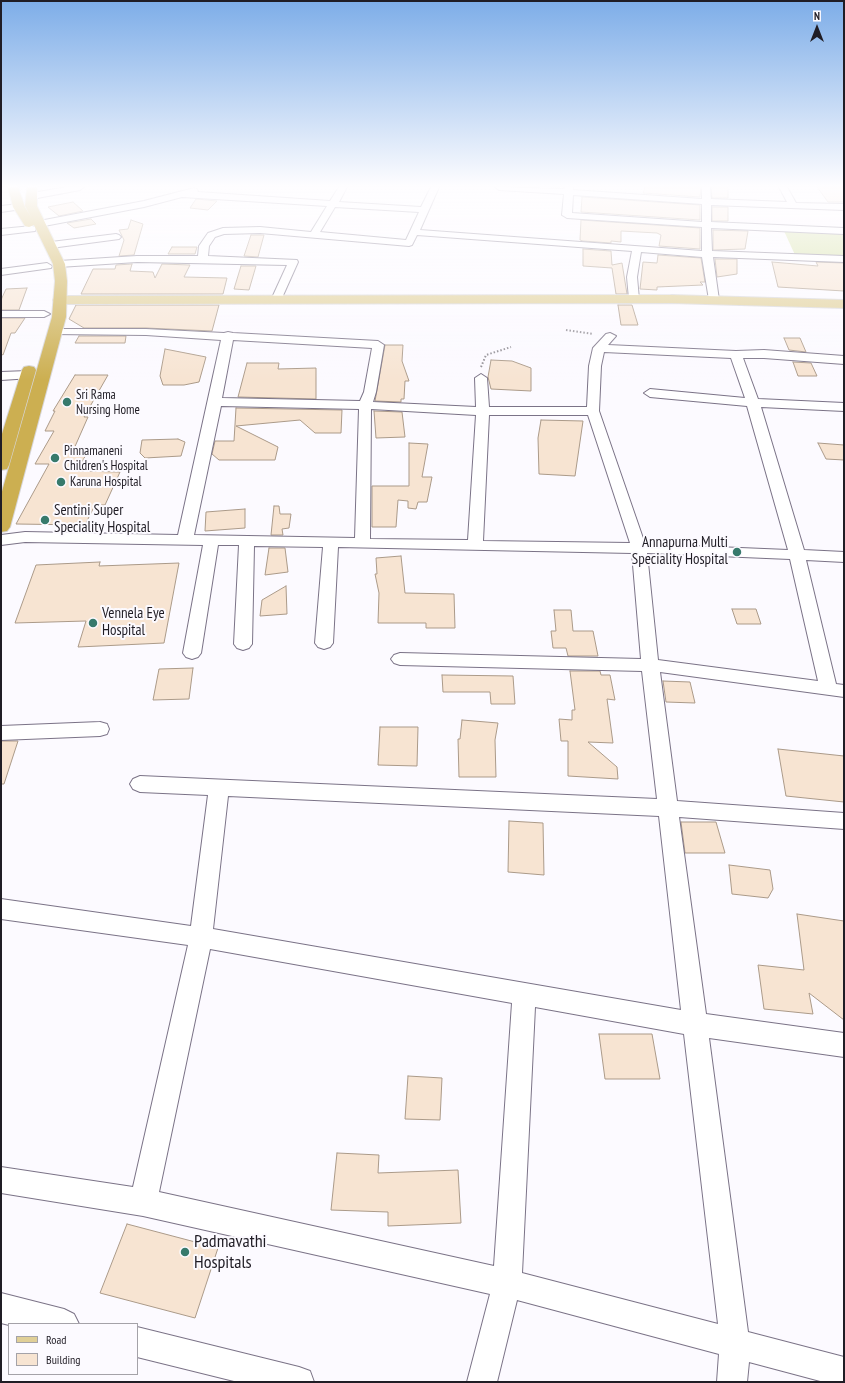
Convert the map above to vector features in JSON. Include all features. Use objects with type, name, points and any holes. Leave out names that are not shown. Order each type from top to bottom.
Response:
[{"type":"highway","points":[[44,252],[51,270]]},
{"type":"highway","points":[[1,527],[58,320],[53,299],[51,252]]},
{"type":"highway","points":[[37,345],[44,314],[53,299]]},
{"type":"highway","points":[[1,465],[33,360]]},
{"type":"main road","points":[[53,299],[634,299],[844,304]]},
{"type":"street","points":[[203,259],[204,252]]},
{"type":"street","points":[[634,299],[632,277],[637,252]]},
{"type":"street","points":[[673,252],[844,259]]},
{"type":"street","points":[[707,254],[714,300]]},
{"type":"street","points":[[1,272],[51,270],[137,259],[203,259],[293,262],[276,300]]},
{"type":"street","points":[[1,314],[44,314]]},
{"type":"street","points":[[55,332],[146,332],[228,335],[378,345],[370,392],[365,405],[362,543]]},
{"type":"street","points":[[185,540],[228,335]]},
{"type":"street","points":[[732,1382],[734,1343],[667,808],[650,665],[639,548],[593,411],[595,366],[604,342],[736,355],[764,354],[844,360]]},
{"type":"street","points":[[400,658],[650,665],[837,691],[753,403],[736,355]]},
{"type":"street","points":[[1,376],[28,374]]},
{"type":"street","points":[[475,545],[483,411],[481,378]]},
{"type":"street","points":[[650,393],[753,403],[844,408]]},
{"type":"street","points":[[215,402],[365,405],[483,411],[593,411]]},
{"type":"street","points":[[1,540],[25,537],[247,540],[639,548],[844,557]]},
{"type":"street","points":[[192,652],[211,540]]},
{"type":"street","points":[[243,644],[247,540]]},
{"type":"street","points":[[324,643],[331,542]]},
{"type":"street","points":[[1,734],[100,729]]},
{"type":"street","points":[[140,784],[667,808],[844,821]]},
{"type":"street","points":[[143,1202],[201,937],[219,788]]},
{"type":"street","points":[[1,909],[201,937],[694,1024],[844,1045]]},
{"type":"street","points":[[482,1382],[507,1283],[524,995]]},
{"type":"street","points":[[1,1180],[143,1202],[507,1283],[844,1372]]},
{"type":"street","points":[[1,1308],[60,1323]]},
{"type":"street","points":[[138,1342],[299,1382]]},
{"type":"path","points":[[566,330],[604,342]]},
{"type":"path","points":[[481,378],[481,364],[486,355],[511,347]]},
{"type":"green space","points":[[793,252],[844,252],[844,257],[795,255]]},
{"type":"building","points":[[120,252],[135,252],[134,255],[119,256]]},
{"type":"building","points":[[169,252],[196,252],[195,254],[168,254]]},
{"type":"building","points":[[245,252],[259,252],[258,257],[244,256]]},
{"type":"building","points":[[583,252],[611,252],[612,265],[622,263],[627,294],[616,294],[612,268],[583,266]]},
{"type":"building","points":[[658,255],[701,258],[705,282],[700,282],[703,285],[657,287],[657,290],[640,289],[643,262],[657,263]]},
{"type":"building","points":[[715,259],[737,259],[737,274],[717,277]]},
{"type":"building","points":[[772,262],[818,266],[816,262],[844,263],[844,291],[778,287]]},
{"type":"building","points":[[132,264],[130,271],[153,272],[155,278],[162,264],[190,265],[184,277],[227,278],[223,294],[81,294],[93,269],[115,269],[116,265]]},
{"type":"building","points":[[241,266],[256,266],[249,290],[234,289]]},
{"type":"building","points":[[27,288],[19,310],[1,310],[1,300],[6,289]]},
{"type":"building","points":[[76,305],[219,305],[212,331],[146,328],[84,328],[69,319]]},
{"type":"building","points":[[618,305],[632,305],[638,325],[621,325]]},
{"type":"building","points":[[1,318],[25,318],[15,333],[11,333],[3,355],[1,354]]},
{"type":"building","points":[[79,336],[126,336],[125,343],[75,343]]},
{"type":"building","points":[[784,338],[800,338],[806,352],[789,350]]},
{"type":"building","points":[[385,345],[403,345],[402,361],[409,381],[405,381],[404,399],[401,399],[401,402],[375,401]]},
{"type":"building","points":[[165,349],[206,357],[199,382],[184,385],[163,385],[160,376]]},
{"type":"building","points":[[491,360],[512,361],[531,368],[531,391],[491,389],[488,377]]},
{"type":"building","points":[[793,362],[811,363],[817,376],[798,376]]},
{"type":"building","points":[[247,363],[279,363],[278,369],[316,368],[316,399],[238,397]]},
{"type":"building","points":[[75,375],[108,375],[84,417],[88,417],[73,451],[88,451],[77,471],[120,472],[105,505],[95,505],[85,525],[16,524],[49,464],[35,464],[54,431],[45,431],[55,411],[53,411]]},
{"type":"building","points":[[236,408],[342,410],[341,433],[315,433],[300,420],[236,426],[278,447],[275,460],[219,460],[212,454],[215,441],[234,441]]},
{"type":"building","points":[[374,411],[402,412],[405,437],[376,438]]},
{"type":"building","points":[[541,420],[583,421],[575,476],[539,474],[538,438]]},
{"type":"building","points":[[178,439],[185,442],[181,456],[145,458],[140,453],[142,440]]},
{"type":"building","points":[[409,443],[428,444],[422,477],[432,477],[427,502],[418,502],[416,509],[408,508],[408,501],[398,500],[396,527],[372,527],[372,486],[409,486]]},
{"type":"building","points":[[818,443],[844,445],[844,460],[826,459]]},
{"type":"building","points":[[274,506],[279,506],[280,514],[291,514],[289,528],[282,529],[283,535],[271,535]]},
{"type":"building","points":[[245,509],[245,528],[205,531],[206,512]]},
{"type":"building","points":[[269,548],[285,548],[288,572],[265,575]]},
{"type":"building","points":[[401,556],[405,593],[454,594],[455,628],[426,628],[426,623],[378,623],[379,593],[375,574],[377,574],[376,558]]},
{"type":"building","points":[[100,562],[99,566],[179,563],[164,643],[78,647],[86,621],[15,623],[36,565]]},
{"type":"building","points":[[286,586],[287,614],[260,616],[262,600]]},
{"type":"building","points":[[732,609],[756,609],[761,624],[737,624]]},
{"type":"building","points":[[554,610],[571,610],[573,631],[593,631],[598,656],[568,656],[566,648],[553,648],[551,631],[556,631]]},
{"type":"building","points":[[193,668],[189,699],[153,700],[159,669]]},
{"type":"building","points":[[570,671],[600,671],[601,675],[610,675],[615,700],[607,699],[613,743],[588,742],[617,767],[618,779],[568,776],[568,741],[561,741],[559,719],[572,720],[572,710],[575,710]]},
{"type":"building","points":[[442,675],[513,676],[515,704],[491,704],[490,692],[443,692]]},
{"type":"building","points":[[663,681],[690,682],[695,703],[666,702]]},
{"type":"building","points":[[462,720],[498,723],[495,740],[496,777],[459,777],[458,739],[460,739]]},
{"type":"building","points":[[380,727],[418,727],[417,766],[378,765]]},
{"type":"building","points":[[1,741],[18,741],[4,784],[1,784]]},
{"type":"building","points":[[778,749],[844,756],[844,802],[786,796]]},
{"type":"building","points":[[509,821],[543,823],[544,875],[508,872]]},
{"type":"building","points":[[681,822],[716,822],[725,853],[685,853]]},
{"type":"building","points":[[729,865],[770,870],[773,889],[768,898],[732,894]]},
{"type":"building","points":[[797,914],[844,921],[844,1020],[809,993],[813,1014],[764,1009],[758,965],[804,970]]},
{"type":"building","points":[[599,1034],[652,1034],[660,1079],[605,1079]]},
{"type":"building","points":[[408,1076],[442,1078],[440,1120],[405,1119]]},
{"type":"building","points":[[337,1153],[379,1155],[378,1173],[458,1170],[461,1223],[388,1226],[388,1212],[331,1210]]},
{"type":"building","points":[[127,1224],[218,1248],[195,1318],[100,1293]]},
{"type":"place","name":"Sri Rama Nursing Home","points":[[67,402]]},
{"type":"place","name":"Pinnamaneni Children's Hospital","points":[[55,458]]},
{"type":"place","name":"Karuna Hospital","points":[[61,482]]},
{"type":"place","name":"Sentini Super Speciality Hospital","points":[[45,520]]},
{"type":"place","name":"Annapurna Multi Speciality Hospital","points":[[737,552]]},
{"type":"place","name":"Vennela Eye Hospital","points":[[93,623]]},
{"type":"place","name":"Padmavathi Hospitals","points":[[185,1252]]}]
